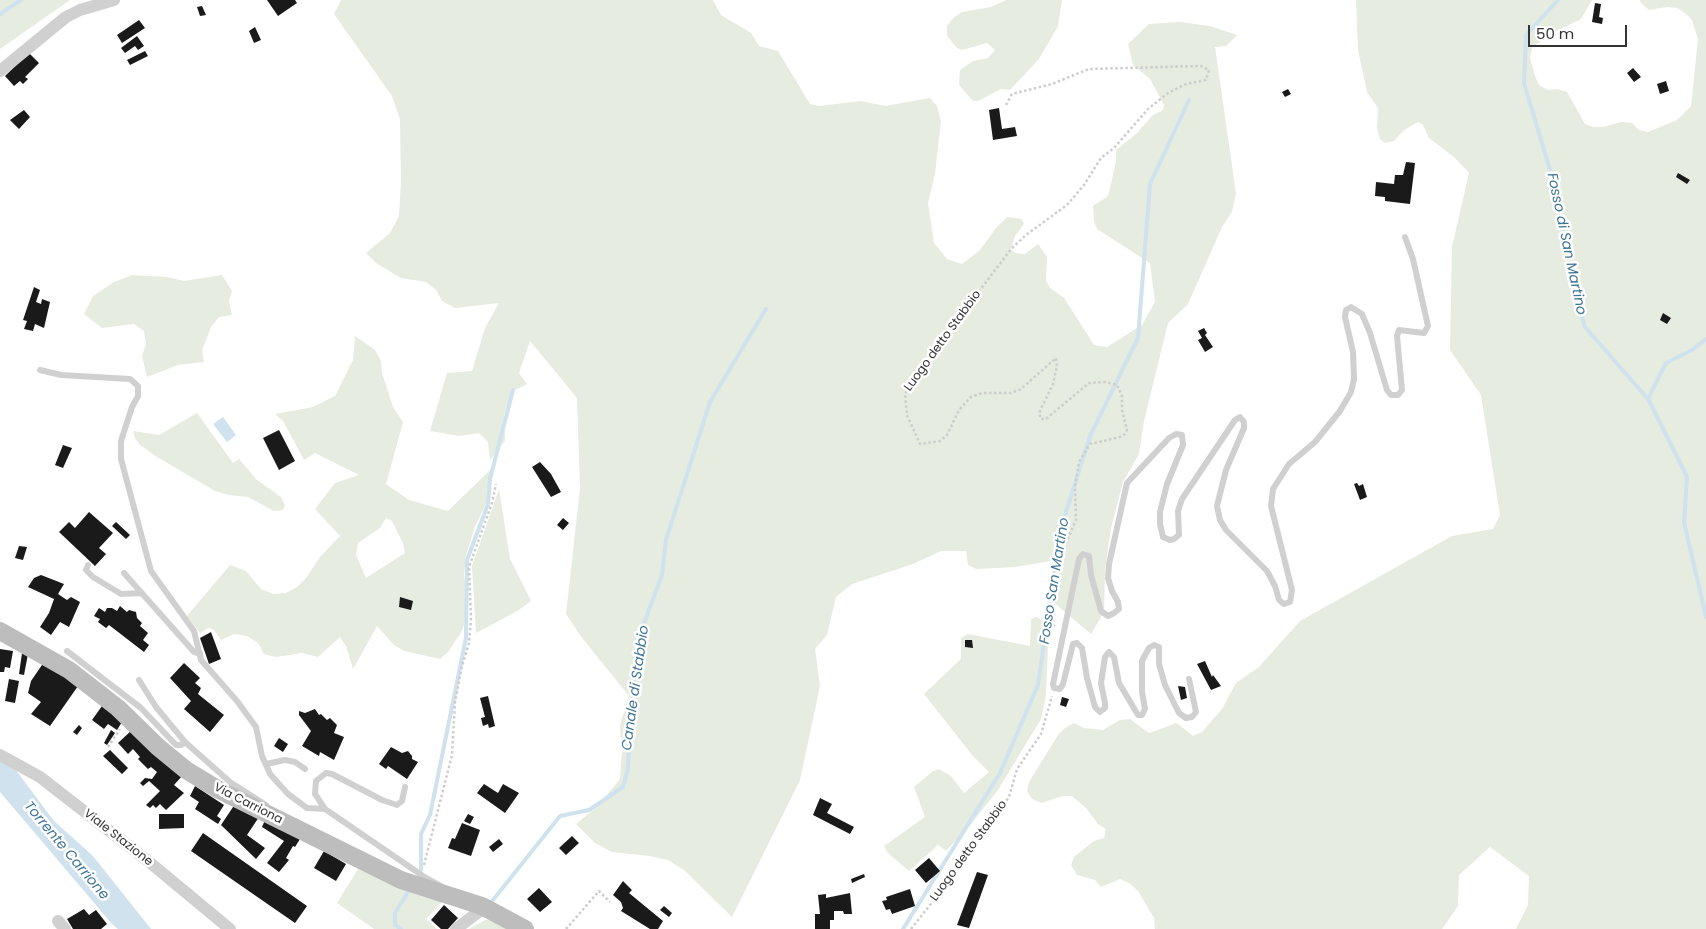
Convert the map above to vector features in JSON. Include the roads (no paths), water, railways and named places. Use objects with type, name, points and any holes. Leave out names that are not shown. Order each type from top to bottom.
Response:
[{"type":"main road","name":"Via Carriona","points":[[0,631],[69,670],[118,708],[158,747],[186,770],[220,790],[401,880],[456,896],[485,907],[524,929]]},
{"type":"street","points":[[0,71],[66,17],[80,10],[114,0]]},
{"type":"street","name":"Viale Stazione","points":[[0,754],[40,777],[148,861],[230,929]]},
{"type":"street","points":[[456,929],[485,907]]},
{"type":"lane","points":[[1189,679],[1196,712],[1192,717],[1186,718],[1179,713],[1165,685],[1158,657],[1159,647],[1154,645],[1149,648],[1142,661],[1142,692],[1145,710],[1142,715],[1138,715],[1119,683],[1114,657],[1109,652],[1105,657],[1101,682],[1105,708],[1100,712],[1095,707],[1081,653],[1082,648],[1077,643],[1073,644],[1063,684],[1060,689],[1054,688],[1053,684],[1079,560],[1083,554],[1089,556],[1091,575],[1100,611],[1108,616],[1114,613],[1119,609],[1108,578],[1109,564],[1127,483],[1139,468],[1176,434],[1182,435],[1183,445],[1163,498],[1160,524],[1164,537],[1170,540],[1179,535],[1178,511],[1182,499],[1234,420],[1240,417],[1244,422],[1244,428],[1226,470],[1217,506],[1220,520],[1226,530],[1267,571],[1279,600],[1284,604],[1290,602],[1292,590],[1270,506],[1273,489],[1289,464],[1315,442],[1340,411],[1351,392],[1354,379],[1353,352],[1344,317],[1346,310],[1351,307],[1362,314],[1370,333],[1387,390],[1391,395],[1398,395],[1402,390],[1397,336],[1399,330],[1424,333],[1428,326],[1405,238]]},
{"type":"lane","points":[[40,370],[61,375],[130,379],[138,386],[138,396],[121,441],[121,459],[151,571],[194,632],[201,660],[256,727],[270,774],[288,794],[307,808],[325,809]]},
{"type":"lane","points":[[88,565],[86,570],[92,576],[121,594],[142,594]]},
{"type":"lane","points":[[124,573],[194,652],[200,654]]},
{"type":"lane","points":[[67,652],[141,708],[176,745],[185,742]]},
{"type":"lane","points":[[139,680],[156,707],[185,742],[230,782],[263,802],[302,831]]},
{"type":"lane","points":[[266,764],[285,760],[295,762],[305,769]]},
{"type":"lane","points":[[405,787],[402,801],[397,805],[382,800],[332,774],[326,773],[316,781],[315,794],[325,809],[423,876],[456,896]]},
{"type":"water","points":[[223,417],[236,435],[227,442],[213,424]]},
{"type":"water","name":"Torrente Carrione","points":[[0,749],[54,821],[93,856],[151,929],[118,929],[112,924],[0,792]]},
{"type":"waterway","points":[[0,14],[21,0]]},
{"type":"waterway","name":"Fosso di San Martino","points":[[1558,0],[1526,35],[1524,83],[1556,190],[1574,292],[1585,327],[1648,399],[1687,477],[1684,522],[1706,617]]},
{"type":"waterway","name":"Fosso San Martino","points":[[903,929],[1000,773],[1038,685],[1061,528],[1090,436],[1138,338],[1150,184],[1189,100]]},
{"type":"waterway","name":"Canale di Stabbio","points":[[489,905],[560,816],[589,810],[623,787],[628,769],[630,718],[643,626],[662,575],[666,540],[710,402],[766,309]]},
{"type":"waterway","points":[[1648,399],[1666,363],[1692,350],[1706,339]]},
{"type":"waterway","name":"Canale di Stabbio","points":[[421,870],[421,834],[430,815],[466,638],[467,560],[488,504],[490,479],[513,390]]},
{"type":"waterway","name":"Canale di Stabbio","points":[[401,929],[395,925],[395,913],[408,892]]}]
